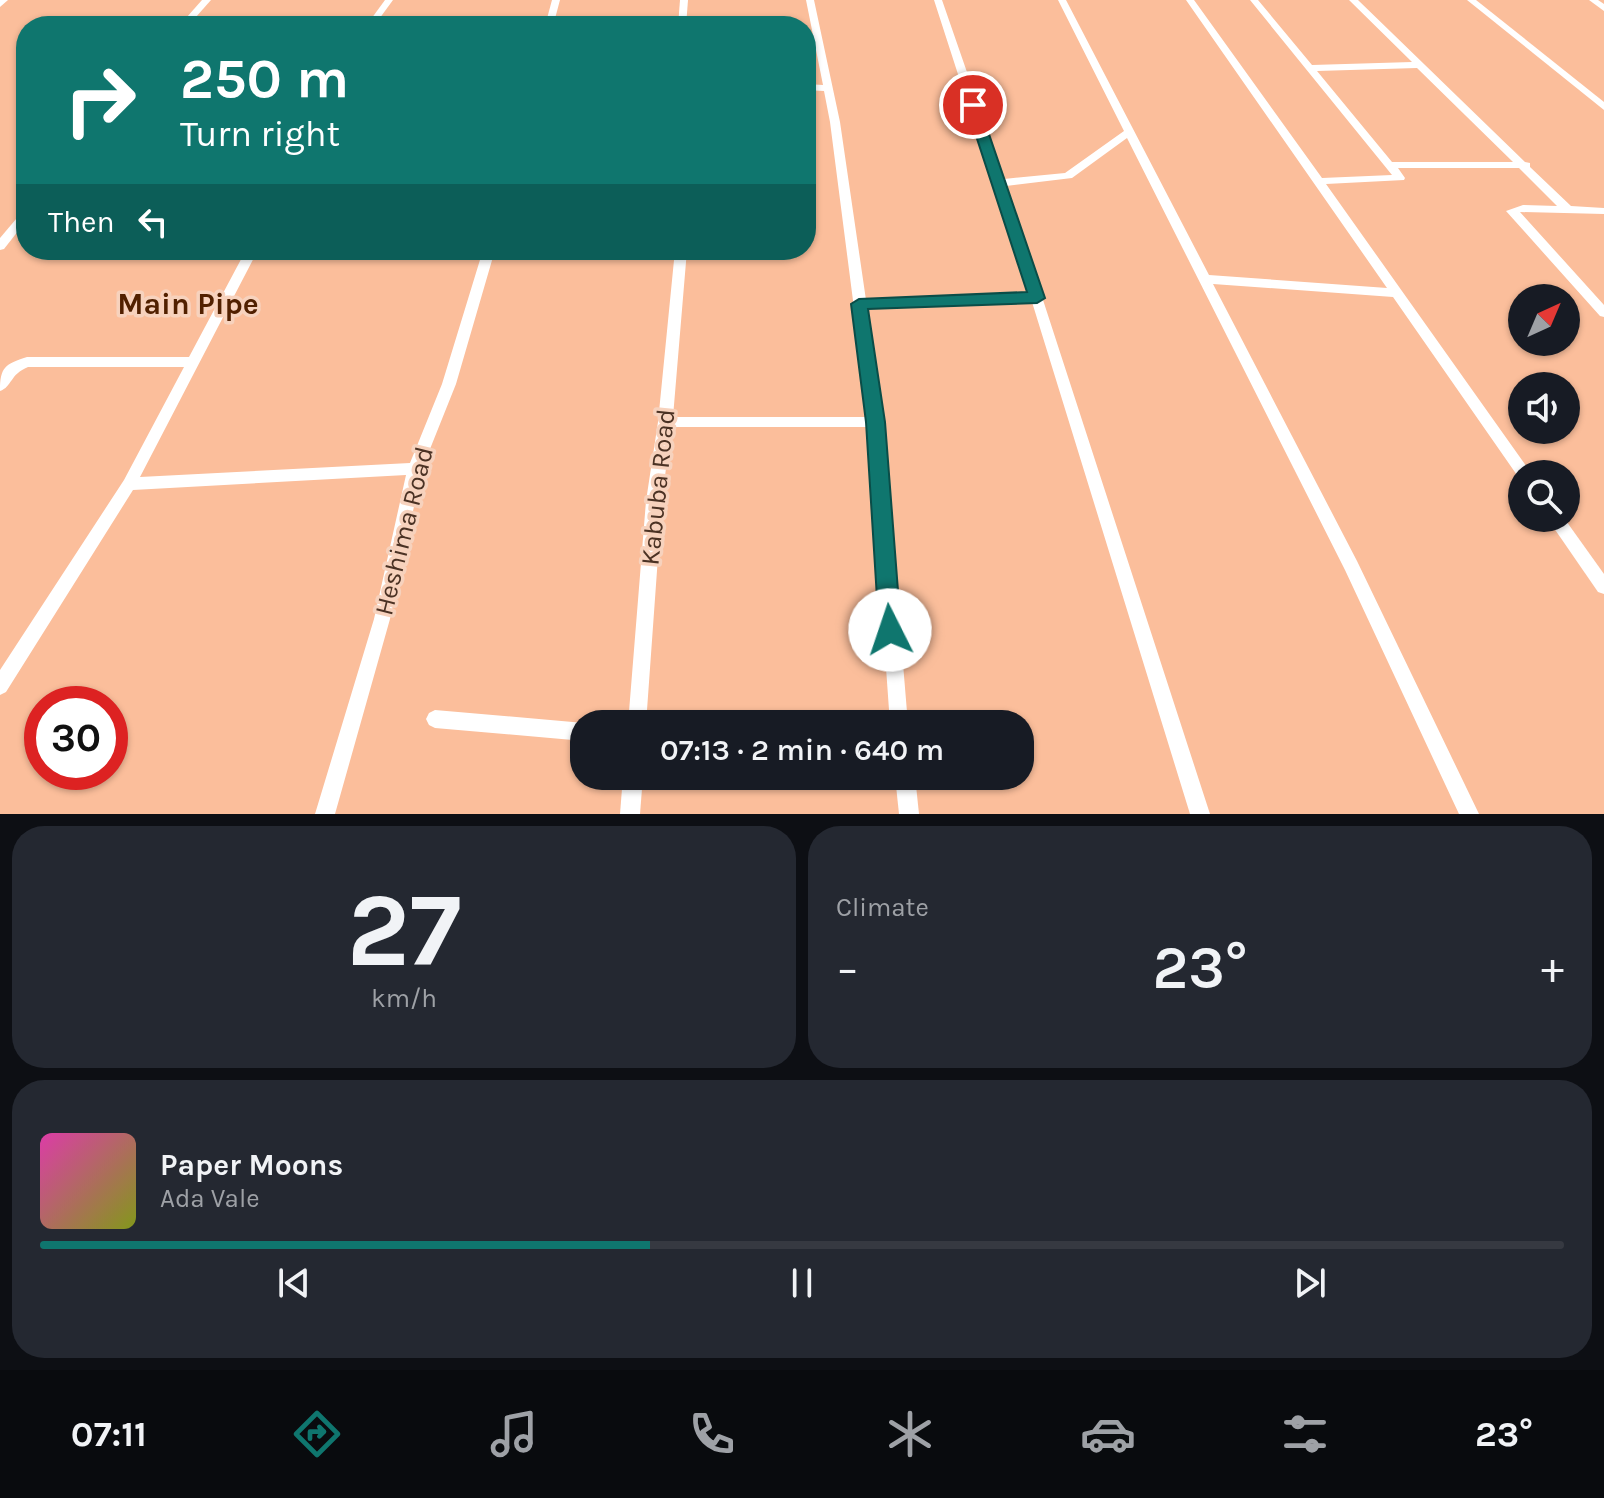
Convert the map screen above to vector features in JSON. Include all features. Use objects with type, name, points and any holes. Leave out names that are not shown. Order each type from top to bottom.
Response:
[{"type":"street","points":[[192,16],[207,0]]},
{"type":"street","points":[[938,0],[1000,183],[1200,814]]},
{"type":"street","points":[[1062,0],[1351,566],[1469,814]]},
{"type":"street","points":[[1190,0],[1321,181],[1395,293],[1514,460]]},
{"type":"street","points":[[1254,0],[1391,165],[1399,180],[1321,181]]},
{"type":"street","points":[[1353,0],[1526,165],[1567,209]]},
{"type":"street","points":[[1471,0],[1604,107]]},
{"type":"street","points":[[1593,0],[1604,8]]},
{"type":"street","points":[[816,31],[835,122],[876,422],[898,710]]},
{"type":"street","points":[[1310,68],[1419,65]]},
{"type":"street","points":[[816,87],[827,88]]},
{"type":"street","points":[[1000,183],[1068,176],[1129,132]]},
{"type":"street","points":[[1391,165],[1526,165]]},
{"type":"street","points":[[1604,211],[1512,211],[1604,313]]},
{"type":"street","points":[[0,246],[16,226]]},
{"type":"street","points":[[0,686],[129,484],[247,260]]},
{"type":"street","name":"Heshima Road","points":[[325,814],[382,619],[415,469],[449,384],[486,260]]},
{"type":"street","name":"Kabuba Road","points":[[638,710],[654,501],[665,422],[680,260]]},
{"type":"street","points":[[1205,279],[1395,293]]},
{"type":"street","points":[[859,304],[1037,298]]},
{"type":"street","points":[[0,386],[12,368],[27,362],[194,362]]},
{"type":"street","points":[[665,422],[876,422]]},
{"type":"street","points":[[129,484],[415,469]]},
{"type":"street","points":[[1565,532],[1604,587]]},
{"type":"street","points":[[435,719],[570,731]]},
{"type":"street","points":[[630,814],[632,790]]},
{"type":"street","points":[[906,790],[909,814]]},
{"type":"district","name":"Main Pipe","points":[[188,304]]},
{"type":"route","points":[[890,630],[876,422],[859,304],[1037,298],[973,105]]}]
